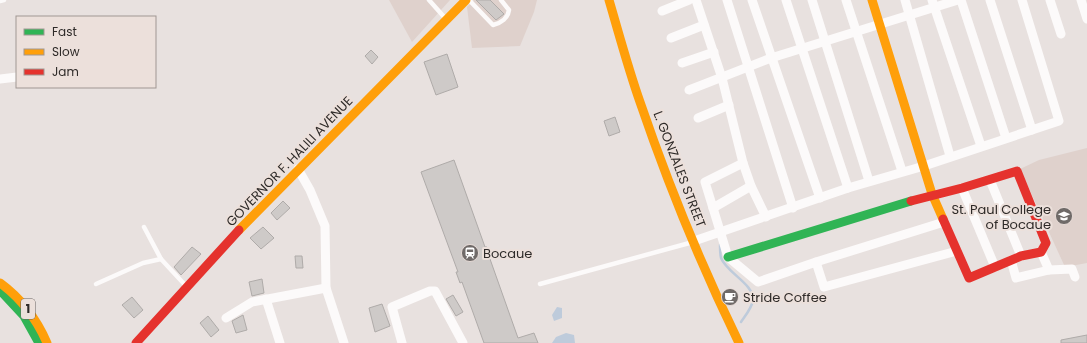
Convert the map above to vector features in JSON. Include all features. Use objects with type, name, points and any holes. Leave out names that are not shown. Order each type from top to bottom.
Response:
[{"type":"main road","name":"L. GONZALES STREET","points":[[609,0],[639,100],[660,160],[714,290],[739,343]]},
{"type":"main road","points":[[728,257],[932,194],[962,188],[1017,171],[1046,243],[1041,252],[1021,256],[969,278],[932,194],[872,0]]},
{"type":"main road","name":"GOVERNOR F. HALILI AVENUE","points":[[136,343],[298,169],[463,1]]},
{"type":"main road","name":"1","points":[[0,283],[22,301],[40,328],[47,343]]},
{"type":"main road","name":"1","points":[[0,290],[24,316],[39,343]]},
{"type":"main road","name":"1","points":[[0,300],[20,323],[31,343]]},
{"type":"street","points":[[662,11],[689,0]]},
{"type":"street","points":[[696,0],[722,78],[743,162],[751,186],[766,217]]},
{"type":"street","points":[[727,0],[793,208]]},
{"type":"street","points":[[752,0],[820,198]]},
{"type":"street","points":[[786,0],[848,188]]},
{"type":"street","points":[[812,0],[869,182]]},
{"type":"street","points":[[846,0],[902,171]]},
{"type":"street","points":[[905,0],[950,156]]},
{"type":"street","points":[[690,90],[771,58],[910,15],[933,4],[960,0],[1006,138]]},
{"type":"street","points":[[990,0],[1032,130]]},
{"type":"street","points":[[694,241],[848,188],[902,171],[924,166],[950,156],[1059,121],[1022,0]]},
{"type":"street","points":[[1050,0],[1061,34]]},
{"type":"street","points":[[1081,0],[1087,19]]},
{"type":"street","points":[[933,4],[981,146]]},
{"type":"street","points":[[671,38],[704,25]]},
{"type":"street","points":[[682,64],[714,52]]},
{"type":"street","points":[[0,79],[16,77]]},
{"type":"street","points":[[698,118],[729,105]]},
{"type":"street","points":[[743,162],[706,182],[728,257],[758,282],[816,262],[944,222]]},
{"type":"street","points":[[298,169],[310,190],[325,226],[326,288],[344,343]]},
{"type":"street","points":[[990,180],[1021,256]]},
{"type":"street","points":[[713,208],[751,186]]},
{"type":"street","points":[[962,188],[995,267]]},
{"type":"street","points":[[816,262],[824,287],[957,251]]},
{"type":"street","points":[[1041,252],[1049,270]]},
{"type":"street","points":[[1011,260],[1016,278],[1049,270],[1072,269],[1076,277]]},
{"type":"street","points":[[226,318],[252,302],[326,288]]},
{"type":"street","points":[[402,343],[392,307],[436,291],[463,343]]},
{"type":"street","points":[[266,299],[280,343]]},
{"type":"lane","points":[[0,1],[4,0]]},
{"type":"lane","points":[[429,0],[446,19]]},
{"type":"lane","points":[[463,1],[494,25],[500,23],[508,15],[509,10],[501,0]]},
{"type":"lane","points":[[144,227],[161,260],[187,287]]},
{"type":"lane","points":[[540,284],[694,241]]},
{"type":"lane","points":[[96,284],[143,263],[161,260]]},
{"type":"shaded area","points":[[389,0],[450,0],[412,42]]},
{"type":"shaded area","points":[[474,0],[537,0],[534,12],[520,46],[472,48],[467,7]]},
{"type":"shaded area","name":"St. Paul College of Bocaue","points":[[1087,148],[1087,263],[1065,267],[1020,169],[1039,160]]},
{"type":"water","points":[[557,307],[562,308],[562,318],[554,321],[552,315]]},
{"type":"water","points":[[566,333],[574,335],[575,343],[552,343],[556,337]]},
{"type":"building","points":[[476,0],[490,0],[504,14],[496,20]]},
{"type":"building","points":[[371,50],[378,57],[372,64],[365,56]]},
{"type":"building","points":[[447,54],[458,87],[436,95],[424,62]]},
{"type":"building","points":[[615,117],[620,132],[609,136],[604,121]]},
{"type":"building","name":"Bocaue","points":[[454,160],[485,247],[487,247],[518,338],[534,333],[538,343],[484,343],[462,282],[460,283],[456,272],[458,272],[421,172]]},
{"type":"building","points":[[283,201],[290,208],[277,220],[271,213]]},
{"type":"building","points":[[263,227],[274,238],[261,249],[250,238]]},
{"type":"building","points":[[192,247],[201,254],[181,275],[174,267]]},
{"type":"building","points":[[295,256],[302,256],[303,268],[296,268]]},
{"type":"building","points":[[262,279],[264,293],[252,296],[249,282]]},
{"type":"building","points":[[453,295],[463,312],[456,316],[446,299]]},
{"type":"building","points":[[132,297],[143,310],[134,318],[122,305]]},
{"type":"building","points":[[382,304],[390,326],[375,332],[369,308]]},
{"type":"building","points":[[243,315],[247,330],[236,333],[232,321]]},
{"type":"building","points":[[208,316],[219,330],[211,337],[200,323]]},
{"type":"building","points":[[1087,335],[1087,343],[1061,343],[1061,340]]},
{"type":"waterway","points":[[720,245],[721,258],[724,263],[745,284],[752,294],[753,300],[751,306],[741,322]]},
{"type":"traffic: fast","points":[[728,257],[911,201]]},
{"type":"traffic: fast","points":[[0,290],[24,316],[39,343]]},
{"type":"traffic: slow","points":[[239,230],[466,0]]},
{"type":"traffic: slow","points":[[609,0],[636,89],[662,163],[698,254],[739,343]]},
{"type":"traffic: slow","points":[[872,0],[932,194],[943,219]]},
{"type":"traffic: slow","points":[[0,283],[22,302],[38,325],[47,343]]},
{"type":"traffic: jam","points":[[911,201],[962,188],[1017,171],[1046,243],[1041,252],[1021,256],[969,278],[943,219]]},
{"type":"traffic: jam","points":[[136,343],[239,230]]},
{"type":"place","name":"St. Paul College of Bocaue","points":[[1064,216]]},
{"type":"place","name":"Bocaue","points":[[470,253]]},
{"type":"place","name":"Stride Coffee","points":[[730,297]]}]
